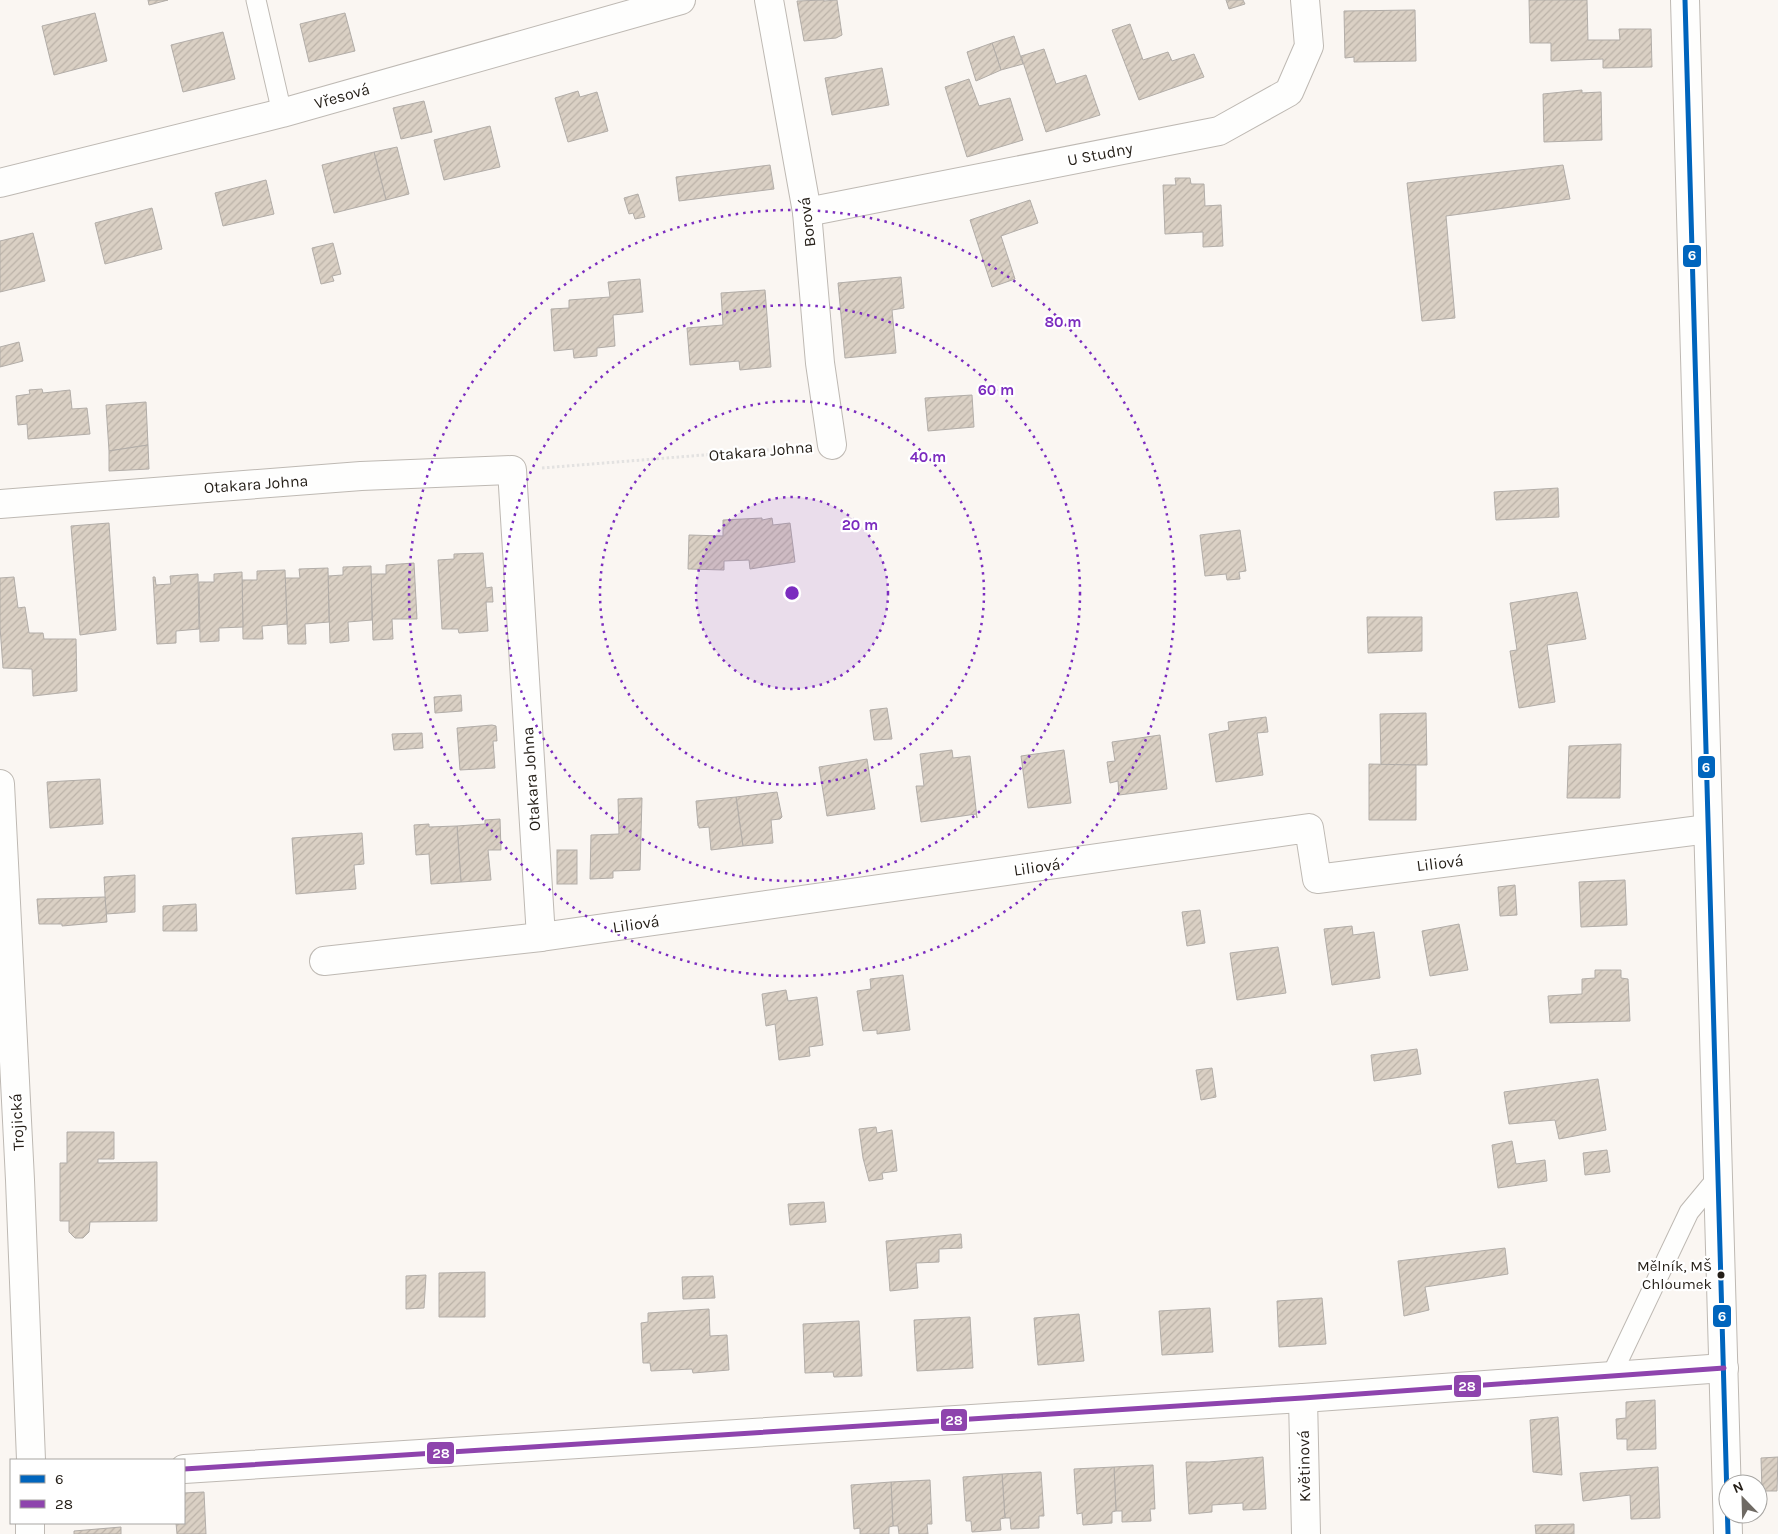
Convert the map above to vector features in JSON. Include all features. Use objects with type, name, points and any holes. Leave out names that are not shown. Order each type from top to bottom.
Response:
[{"type":"street","name":"Vřesová","points":[[0,183],[282,113],[681,0]]},
{"type":"street","name":"Borová","points":[[768,0],[807,212],[820,363],[832,445]]},
{"type":"street","name":"U Studny","points":[[807,212],[1219,131],[1290,92],[1309,46],[1305,0]]},
{"type":"street","points":[[1685,0],[1728,1534]]},
{"type":"street","name":"Otakara Johna","points":[[0,504],[361,476],[512,470],[541,937]]},
{"type":"street","name":"Trojická","points":[[0,784],[10,1180],[31,1459]]},
{"type":"street","name":"Liliová","points":[[324,961],[541,937],[1309,828],[1317,879],[1708,828]]},
{"type":"street","points":[[185,1469],[1303,1398],[1724,1368]]},
{"type":"street","name":"Květinová","points":[[1303,1398],[1306,1534]]},
{"type":"lane","points":[[256,0],[282,113]]},
{"type":"lane","points":[[1611,1376],[1689,1212],[1718,1177]]},
{"type":"path","name":"Otakara Johna","points":[[512,470],[832,445]]},
{"type":"building","points":[[148,0],[168,0],[149,5]]},
{"type":"building","points":[[837,0],[842,35],[836,38],[804,41],[797,1]]},
{"type":"building","points":[[1226,0],[1243,0],[1245,4],[1229,9]]},
{"type":"building","points":[[1529,0],[1587,0],[1588,40],[1620,40],[1619,29],[1651,29],[1652,67],[1603,68],[1603,59],[1551,61],[1551,43],[1530,43]]},
{"type":"building","points":[[1415,10],[1416,61],[1354,62],[1354,57],[1345,58],[1344,11]]},
{"type":"building","points":[[95,13],[107,61],[54,75],[42,26]]},
{"type":"building","points":[[345,13],[355,51],[309,62],[300,24]]},
{"type":"building","points":[[1130,24],[1143,60],[1168,52],[1172,61],[1194,54],[1204,77],[1139,100],[1112,30]]},
{"type":"building","points":[[223,32],[235,79],[183,92],[171,45]]},
{"type":"building","points":[[1014,36],[1023,64],[1001,70],[992,43]]},
{"type":"building","points":[[992,43],[1001,70],[976,81],[967,52]]},
{"type":"building","points":[[1044,49],[1056,84],[1086,75],[1100,115],[1046,132],[1021,56]]},
{"type":"building","points":[[882,68],[889,105],[832,115],[825,78]]},
{"type":"building","points":[[969,79],[979,106],[1010,98],[1023,140],[967,157],[945,87]]},
{"type":"building","points":[[1582,90],[1582,93],[1601,92],[1602,140],[1544,142],[1543,94]]},
{"type":"building","points":[[578,91],[580,97],[597,92],[608,131],[568,142],[555,98]]},
{"type":"building","points":[[424,101],[432,132],[401,139],[393,108]]},
{"type":"building","points":[[490,126],[500,167],[444,180],[434,140]]},
{"type":"building","points":[[397,147],[409,194],[386,200],[374,152]]},
{"type":"building","points":[[374,152],[386,200],[334,213],[322,165]]},
{"type":"building","points":[[770,165],[774,189],[679,201],[676,177]]},
{"type":"building","points":[[1563,165],[1570,199],[1446,216],[1455,318],[1422,321],[1407,183]]},
{"type":"building","points":[[1175,178],[1190,178],[1191,184],[1204,184],[1205,206],[1221,205],[1223,246],[1203,247],[1203,232],[1165,234],[1163,185],[1176,185]]},
{"type":"building","points":[[266,180],[274,214],[223,226],[215,193]]},
{"type":"building","points":[[638,194],[645,217],[635,219],[633,213],[629,214],[624,198]]},
{"type":"building","points":[[1030,200],[1038,223],[1001,236],[1015,279],[992,287],[970,220]]},
{"type":"building","points":[[152,208],[162,249],[105,264],[95,223]]},
{"type":"building","points":[[33,233],[45,281],[0,292],[0,241]]},
{"type":"building","points":[[333,243],[341,274],[332,276],[334,281],[321,284],[312,248]]},
{"type":"building","points":[[901,277],[904,308],[892,310],[896,353],[845,358],[838,283]]},
{"type":"building","points":[[640,279],[643,312],[613,315],[615,346],[597,348],[597,356],[574,358],[573,349],[554,351],[551,309],[569,308],[569,300],[610,297],[608,282]]},
{"type":"building","points":[[765,290],[771,367],[740,370],[739,361],[690,365],[687,328],[723,325],[721,293]]},
{"type":"building","points":[[19,342],[23,361],[0,367],[0,347]]},
{"type":"building","points":[[42,389],[43,393],[70,390],[72,409],[87,408],[90,434],[28,439],[27,424],[18,425],[16,396],[30,394],[29,390]]},
{"type":"building","points":[[972,395],[974,427],[928,431],[925,398]]},
{"type":"building","points":[[146,402],[148,445],[109,451],[106,405]]},
{"type":"building","points":[[148,445],[149,469],[109,471],[109,451]]},
{"type":"building","points":[[1558,488],[1559,517],[1496,520],[1494,492]]},
{"type":"building","points":[[762,518],[762,520],[772,518],[773,525],[790,523],[795,562],[750,569],[749,560],[724,561],[724,570],[688,569],[689,535],[723,536],[723,520]]},
{"type":"building","points":[[109,523],[116,630],[80,635],[71,526]]},
{"type":"building","points":[[1240,530],[1246,571],[1239,572],[1240,579],[1227,580],[1226,574],[1205,576],[1200,535]]},
{"type":"building","points":[[483,553],[486,588],[492,587],[493,602],[486,602],[488,631],[459,633],[458,629],[442,629],[438,560],[454,559],[454,554]]},
{"type":"building","points":[[414,563],[417,619],[392,619],[393,639],[373,640],[371,574],[386,574],[386,565]]},
{"type":"building","points":[[371,566],[372,620],[348,622],[349,641],[330,643],[328,576],[343,575],[343,567]]},
{"type":"building","points":[[328,568],[329,622],[305,624],[306,644],[288,644],[285,578],[300,578],[299,569]]},
{"type":"building","points":[[285,570],[287,624],[262,626],[263,639],[243,639],[242,580],[257,580],[257,571]]},
{"type":"building","points":[[242,572],[243,627],[219,628],[219,641],[200,642],[199,582],[214,582],[214,574]]},
{"type":"building","points":[[198,574],[199,629],[176,631],[176,643],[157,644],[153,577],[155,577],[156,585],[171,584],[170,576]]},
{"type":"building","points":[[14,577],[18,608],[25,607],[29,633],[43,633],[44,639],[76,639],[77,691],[33,696],[32,669],[3,668],[0,627],[0,578]]},
{"type":"building","points":[[1577,592],[1586,639],[1547,645],[1555,702],[1519,708],[1510,651],[1517,650],[1510,603]]},
{"type":"building","points":[[1367,617],[1422,617],[1422,651],[1368,653]]},
{"type":"building","points":[[461,695],[462,711],[435,713],[434,697]]},
{"type":"building","points":[[887,708],[892,739],[874,740],[870,710]]},
{"type":"building","points":[[1426,713],[1427,765],[1381,765],[1380,714]]},
{"type":"building","points":[[1266,717],[1268,732],[1257,733],[1263,775],[1216,782],[1209,734],[1229,730],[1228,722]]},
{"type":"building","points":[[496,726],[497,741],[493,741],[495,768],[460,770],[457,728]]},
{"type":"building","points":[[422,733],[423,748],[394,750],[392,734]]},
{"type":"building","points":[[1160,735],[1167,789],[1119,795],[1118,781],[1110,783],[1107,762],[1115,761],[1112,742]]},
{"type":"building","points":[[1621,744],[1620,798],[1567,798],[1569,746]]},
{"type":"building","points":[[952,750],[953,758],[970,756],[977,818],[976,814],[921,822],[916,786],[924,786],[920,754]]},
{"type":"building","points":[[1064,750],[1071,803],[1028,808],[1021,756]]},
{"type":"building","points":[[867,759],[875,809],[827,816],[819,767]]},
{"type":"building","points":[[1369,764],[1416,765],[1416,820],[1369,820]]},
{"type":"building","points":[[100,779],[103,824],[50,828],[47,782]]},
{"type":"building","points":[[777,792],[782,817],[771,820],[773,843],[743,846],[736,797]]},
{"type":"building","points":[[736,797],[743,846],[711,850],[709,827],[699,828],[698,826],[696,801]]},
{"type":"building","points":[[642,798],[640,870],[613,871],[613,878],[590,879],[591,835],[619,834],[618,799]]},
{"type":"building","points":[[500,819],[501,850],[488,850],[491,880],[461,882],[457,826],[485,824],[485,820]]},
{"type":"building","points":[[429,824],[429,827],[457,826],[461,882],[431,884],[429,854],[416,855],[414,825]]},
{"type":"building","points":[[362,833],[364,864],[354,865],[356,889],[296,894],[292,838]]},
{"type":"building","points":[[557,850],[577,850],[577,884],[557,884]]},
{"type":"building","points":[[135,875],[135,912],[106,914],[104,877]]},
{"type":"building","points":[[1625,880],[1627,925],[1581,927],[1579,882]]},
{"type":"building","points":[[1515,885],[1517,915],[1500,916],[1498,887]]},
{"type":"building","points":[[105,897],[107,922],[62,926],[62,924],[39,924],[37,899]]},
{"type":"building","points":[[196,904],[197,931],[163,931],[163,906]]},
{"type":"building","points":[[1200,910],[1205,943],[1187,946],[1182,912]]},
{"type":"building","points":[[1459,924],[1468,970],[1430,976],[1422,931]]},
{"type":"building","points":[[1352,926],[1353,935],[1374,932],[1380,978],[1332,985],[1324,929]]},
{"type":"building","points":[[1278,947],[1286,993],[1237,1000],[1230,953]]},
{"type":"building","points":[[1595,970],[1621,970],[1621,978],[1628,979],[1630,1021],[1550,1023],[1548,996],[1582,994],[1582,979],[1595,978]]},
{"type":"building","points":[[903,975],[910,1030],[877,1034],[877,1030],[863,1031],[857,991],[871,989],[870,979]]},
{"type":"building","points":[[786,990],[788,1001],[817,997],[823,1045],[809,1047],[810,1056],[779,1060],[775,1024],[766,1026],[762,994]]},
{"type":"building","points":[[1417,1049],[1421,1074],[1374,1081],[1371,1055]]},
{"type":"building","points":[[1212,1068],[1216,1097],[1201,1100],[1196,1070]]},
{"type":"building","points":[[1598,1079],[1606,1130],[1559,1139],[1555,1120],[1509,1124],[1504,1092]]},
{"type":"building","points":[[876,1127],[877,1133],[892,1130],[897,1171],[882,1173],[883,1179],[869,1181],[863,1158],[859,1129]]},
{"type":"building","points":[[67,1132],[114,1132],[114,1159],[98,1159],[98,1163],[157,1162],[157,1221],[90,1222],[89,1232],[83,1238],[75,1238],[69,1232],[69,1221],[60,1221],[60,1163],[67,1163]]},
{"type":"building","points":[[1512,1141],[1516,1164],[1545,1160],[1547,1181],[1498,1188],[1492,1145]]},
{"type":"building","points":[[1607,1150],[1610,1172],[1585,1175],[1583,1153]]},
{"type":"building","points":[[824,1202],[826,1222],[790,1225],[788,1204]]},
{"type":"building","points":[[961,1234],[962,1248],[939,1249],[939,1262],[916,1263],[918,1288],[890,1291],[886,1241]]},
{"type":"building","points":[[1505,1248],[1508,1274],[1425,1287],[1429,1310],[1404,1316],[1398,1261]]},
{"type":"building","points":[[485,1272],[485,1317],[439,1317],[439,1273]]},
{"type":"building","points":[[426,1275],[424,1308],[406,1309],[406,1276]]},
{"type":"building","points":[[713,1276],[715,1298],[683,1299],[682,1277]]},
{"type":"building","points":[[1322,1298],[1326,1344],[1279,1347],[1277,1301]]},
{"type":"building","points":[[1210,1308],[1213,1352],[1162,1355],[1159,1311]]},
{"type":"building","points":[[709,1309],[710,1336],[727,1335],[729,1370],[693,1373],[692,1369],[651,1371],[650,1363],[643,1363],[641,1323],[648,1322],[648,1313]]},
{"type":"building","points":[[1079,1314],[1084,1361],[1038,1365],[1034,1318]]},
{"type":"building","points":[[970,1317],[973,1368],[917,1371],[914,1320]]},
{"type":"building","points":[[859,1321],[862,1376],[834,1377],[833,1372],[805,1373],[803,1324]]},
{"type":"building","points":[[1655,1400],[1656,1449],[1627,1450],[1627,1439],[1617,1439],[1616,1419],[1626,1418],[1626,1402]]},
{"type":"building","points":[[1558,1417],[1562,1475],[1533,1472],[1530,1420]]},
{"type":"building","points":[[1263,1457],[1266,1509],[1243,1510],[1243,1503],[1212,1505],[1212,1512],[1189,1514],[1186,1462]]},
{"type":"building","points":[[1778,1457],[1777,1491],[1768,1491],[1768,1474],[1761,1474],[1761,1458]]},
{"type":"building","points":[[1153,1465],[1155,1509],[1150,1509],[1151,1521],[1122,1522],[1122,1511],[1116,1511],[1114,1467]]},
{"type":"building","points":[[1114,1467],[1116,1511],[1112,1512],[1112,1523],[1083,1525],[1082,1513],[1077,1514],[1074,1469]]},
{"type":"building","points":[[1658,1467],[1660,1518],[1631,1519],[1630,1495],[1583,1501],[1580,1473]]},
{"type":"building","points":[[1041,1472],[1044,1516],[1039,1516],[1039,1528],[1011,1529],[1010,1518],[1005,1518],[1002,1474]]},
{"type":"building","points":[[1002,1474],[1005,1518],[1000,1519],[1001,1530],[972,1532],[971,1521],[966,1521],[963,1477]]},
{"type":"building","points":[[930,1480],[932,1524],[927,1524],[928,1534],[899,1534],[898,1526],[893,1526],[891,1482]]},
{"type":"building","points":[[891,1482],[893,1526],[889,1527],[889,1534],[860,1534],[860,1528],[854,1529],[851,1485]]},
{"type":"building","points":[[204,1492],[206,1534],[177,1534],[176,1524],[185,1524],[185,1493]]},
{"type":"building","points":[[1574,1524],[1574,1534],[1536,1534],[1535,1525]]},
{"type":"building","points":[[121,1527],[121,1534],[74,1534],[74,1531]]},
{"type":"transit line","name":"6","points":[[1685,0],[1728,1534]]},
{"type":"transit line","name":"28","points":[[185,1469],[1303,1398],[1724,1368]]},
{"type":"place","name":"Mělník, MŠ Chloumek","points":[[1721,1275]]}]
